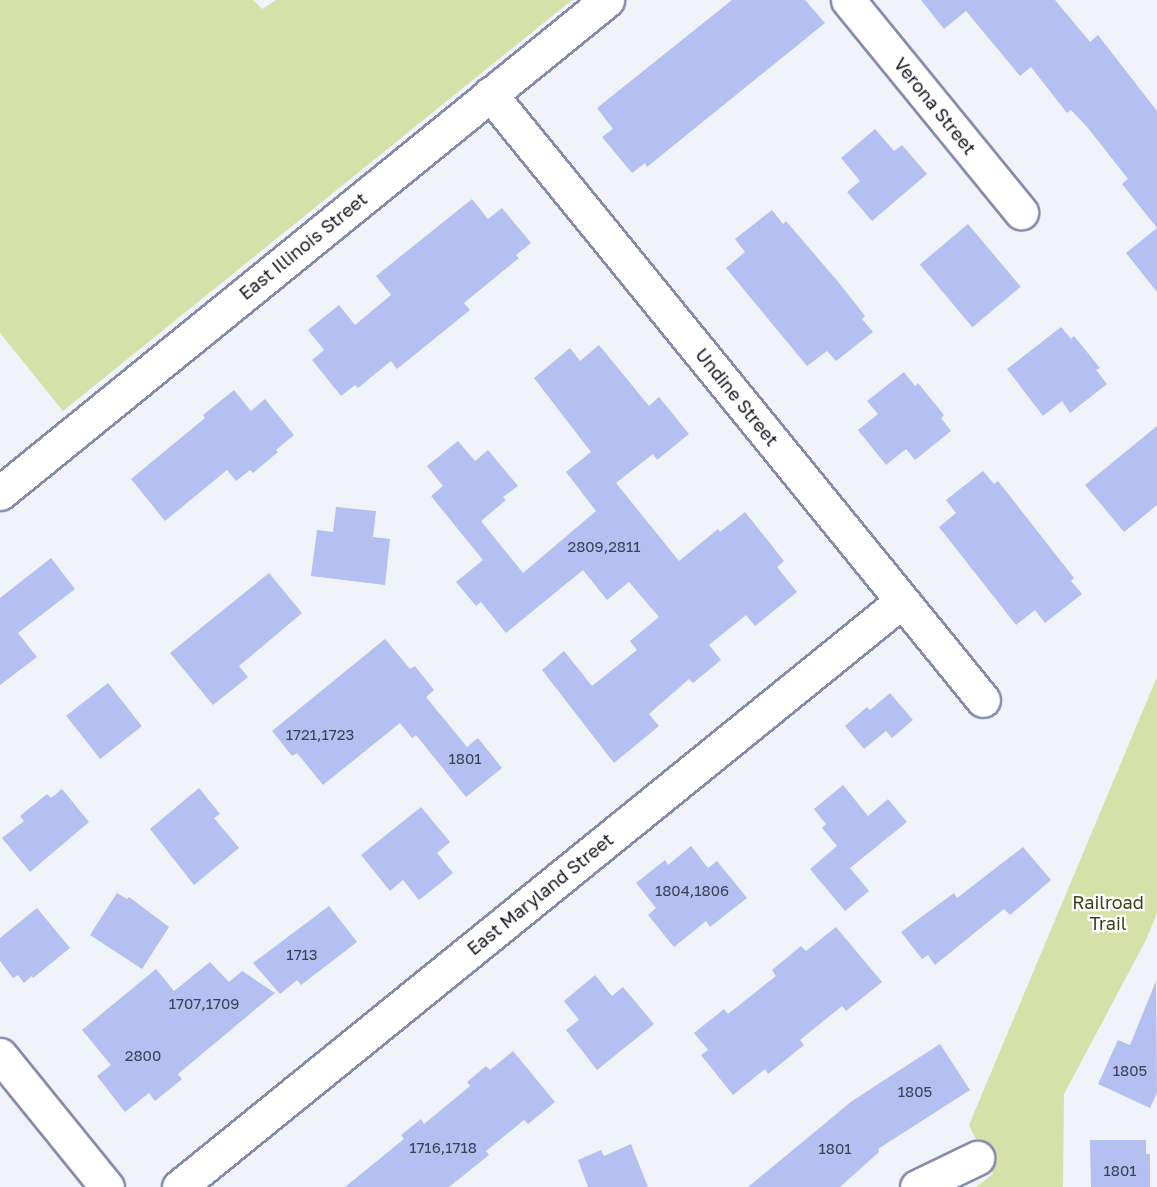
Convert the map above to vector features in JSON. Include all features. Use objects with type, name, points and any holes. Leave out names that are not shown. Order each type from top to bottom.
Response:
[{"type":"street","name":"East Illinois Street","points":[[0,493],[607,0]]},
{"type":"street","name":"Verona Street","points":[[848,0],[1021,212]]},
{"type":"street","name":"Undine Street","points":[[490,94],[983,700]]},
{"type":"street","name":"East Maryland Street","points":[[179,1187],[902,601]]},
{"type":"street","points":[[0,1055],[107,1187]]},
{"type":"street","points":[[917,1187],[977,1158]]},
{"type":"green space","points":[[0,0],[253,0],[262,9],[276,0],[572,0],[63,411],[0,333]]},
{"type":"green space","name":"Railroad Trail","points":[[1157,677],[1157,913],[1146,940],[1064,1094],[1063,1187],[976,1187],[993,1174],[969,1125]]},
{"type":"building","points":[[732,0],[805,0],[825,23],[647,167],[645,163],[632,173],[602,137],[613,129],[597,108]]},
{"type":"building","points":[[921,0],[1055,0],[1090,42],[1098,35],[1157,111],[1157,228],[1122,184],[1128,179],[1088,128],[1071,110],[1067,113],[1031,67],[1020,76],[966,11],[944,29]]},
{"type":"building","points":[[875,129],[894,151],[902,145],[927,174],[872,221],[847,192],[860,181],[841,158]]},
{"type":"building","points":[[472,199],[488,219],[502,208],[531,243],[516,255],[519,258],[464,303],[470,310],[397,369],[391,361],[358,388],[355,385],[341,396],[312,360],[324,350],[308,330],[339,305],[355,325],[391,295],[376,276]]},
{"type":"building","points":[[772,210],[783,224],[786,221],[840,284],[865,316],[862,319],[873,332],[836,361],[827,351],[807,366],[726,268],[745,252],[735,239]]},
{"type":"building","points":[[968,224],[1021,287],[972,327],[920,264]]},
{"type":"building","points":[[1157,228],[1157,292],[1126,253]]},
{"type":"building","points":[[1061,327],[1071,339],[1074,336],[1100,368],[1096,370],[1107,384],[1070,413],[1062,401],[1043,416],[1007,369]]},
{"type":"building","points":[[599,345],[649,406],[659,397],[689,434],[657,460],[653,454],[616,483],[679,561],[718,529],[720,532],[745,512],[784,561],[777,567],[797,592],[755,626],[746,615],[709,645],[721,660],[693,683],[689,679],[649,714],[659,726],[614,763],[542,670],[564,651],[592,686],[637,650],[630,641],[659,617],[629,582],[607,600],[583,570],[506,633],[481,602],[476,606],[456,582],[483,560],[431,496],[443,486],[427,466],[458,441],[475,461],[488,450],[518,486],[503,497],[506,500],[481,521],[523,573],[596,511],[566,472],[591,452],[534,378],[570,348],[580,361]]},
{"type":"building","points":[[904,372],[915,386],[918,383],[944,415],[941,418],[951,431],[915,460],[906,449],[886,465],[858,430],[878,414],[867,401]]},
{"type":"building","points":[[234,390],[251,411],[265,399],[294,435],[253,473],[250,470],[236,481],[227,470],[165,521],[131,479],[205,418],[203,415]]},
{"type":"building","points":[[1157,426],[1157,505],[1124,532],[1085,485]]},
{"type":"building","points":[[983,471],[994,484],[998,481],[1074,578],[1071,581],[1082,594],[1045,623],[1035,610],[1016,625],[939,527],[956,513],[946,500]]},
{"type":"building","points":[[336,507],[376,511],[373,537],[390,539],[385,585],[311,576],[317,530],[333,532]]},
{"type":"building","points":[[51,558],[75,589],[18,633],[37,657],[0,685],[0,598]]},
{"type":"building","points":[[269,573],[302,613],[239,666],[248,677],[213,705],[170,653]]},
{"type":"building","points":[[385,639],[410,669],[415,666],[434,690],[426,697],[467,747],[478,738],[502,768],[466,797],[416,735],[412,738],[400,723],[323,785],[297,753],[292,756],[272,731]]},
{"type":"building","points":[[108,683],[142,726],[100,759],[66,716]]},
{"type":"building","points":[[890,693],[913,720],[892,738],[886,731],[864,749],[845,726],[867,707],[870,710]]},
{"type":"building","points":[[843,785],[868,816],[888,799],[907,822],[850,868],[869,891],[845,911],[810,869],[837,846],[822,828],[826,824],[814,809]]},
{"type":"building","points":[[199,788],[220,814],[214,818],[239,848],[194,885],[150,829]]},
{"type":"building","points":[[62,789],[89,822],[30,872],[2,838],[24,821],[20,816],[47,794],[51,798]]},
{"type":"building","points":[[421,807],[450,842],[437,853],[453,873],[419,900],[403,880],[390,891],[361,855]]},
{"type":"building","points":[[691,846],[708,868],[717,861],[747,898],[710,927],[706,921],[674,947],[648,915],[656,908],[636,883],[665,860],[668,865]]},
{"type":"building","points":[[1023,847],[1051,880],[1010,915],[1004,909],[935,965],[928,955],[922,959],[901,932],[954,893],[957,898]]},
{"type":"building","points":[[117,893],[127,899],[129,897],[169,927],[142,969],[90,935]]},
{"type":"building","points":[[329,906],[357,942],[301,985],[297,980],[280,994],[253,963]]},
{"type":"building","points":[[37,908],[70,948],[24,983],[18,975],[13,978],[0,961],[0,938]]},
{"type":"building","points":[[836,927],[882,982],[846,1011],[842,1006],[800,1040],[804,1045],[768,1074],[765,1069],[733,1095],[701,1055],[708,1050],[694,1033],[724,1009],[728,1014],[776,976],[772,970],[801,946],[806,951]]},
{"type":"building","points":[[210,962],[229,982],[242,971],[275,993],[178,1074],[182,1079],[155,1101],[149,1093],[125,1112],[97,1076],[111,1065],[82,1030],[156,969],[174,991]]},
{"type":"building","points":[[595,975],[612,996],[623,987],[654,1024],[597,1070],[566,1030],[579,1020],[564,1001]]},
{"type":"building","points":[[1156,981],[1157,1093],[1150,1108],[1098,1084],[1118,1040],[1130,1045]]},
{"type":"building","points":[[940,1044],[970,1090],[878,1149],[879,1152],[840,1187],[748,1187],[852,1101]]},
{"type":"building","points":[[513,1051],[555,1102],[528,1124],[524,1120],[486,1151],[489,1155],[449,1187],[345,1187],[404,1139],[401,1135],[421,1119],[424,1124],[470,1086],[467,1082],[486,1066],[490,1070]]},
{"type":"building","points":[[1090,1140],[1146,1140],[1146,1154],[1150,1154],[1150,1187],[1091,1187]]},
{"type":"building","points":[[631,1144],[648,1187],[588,1187],[578,1160],[601,1150],[604,1156]]}]
